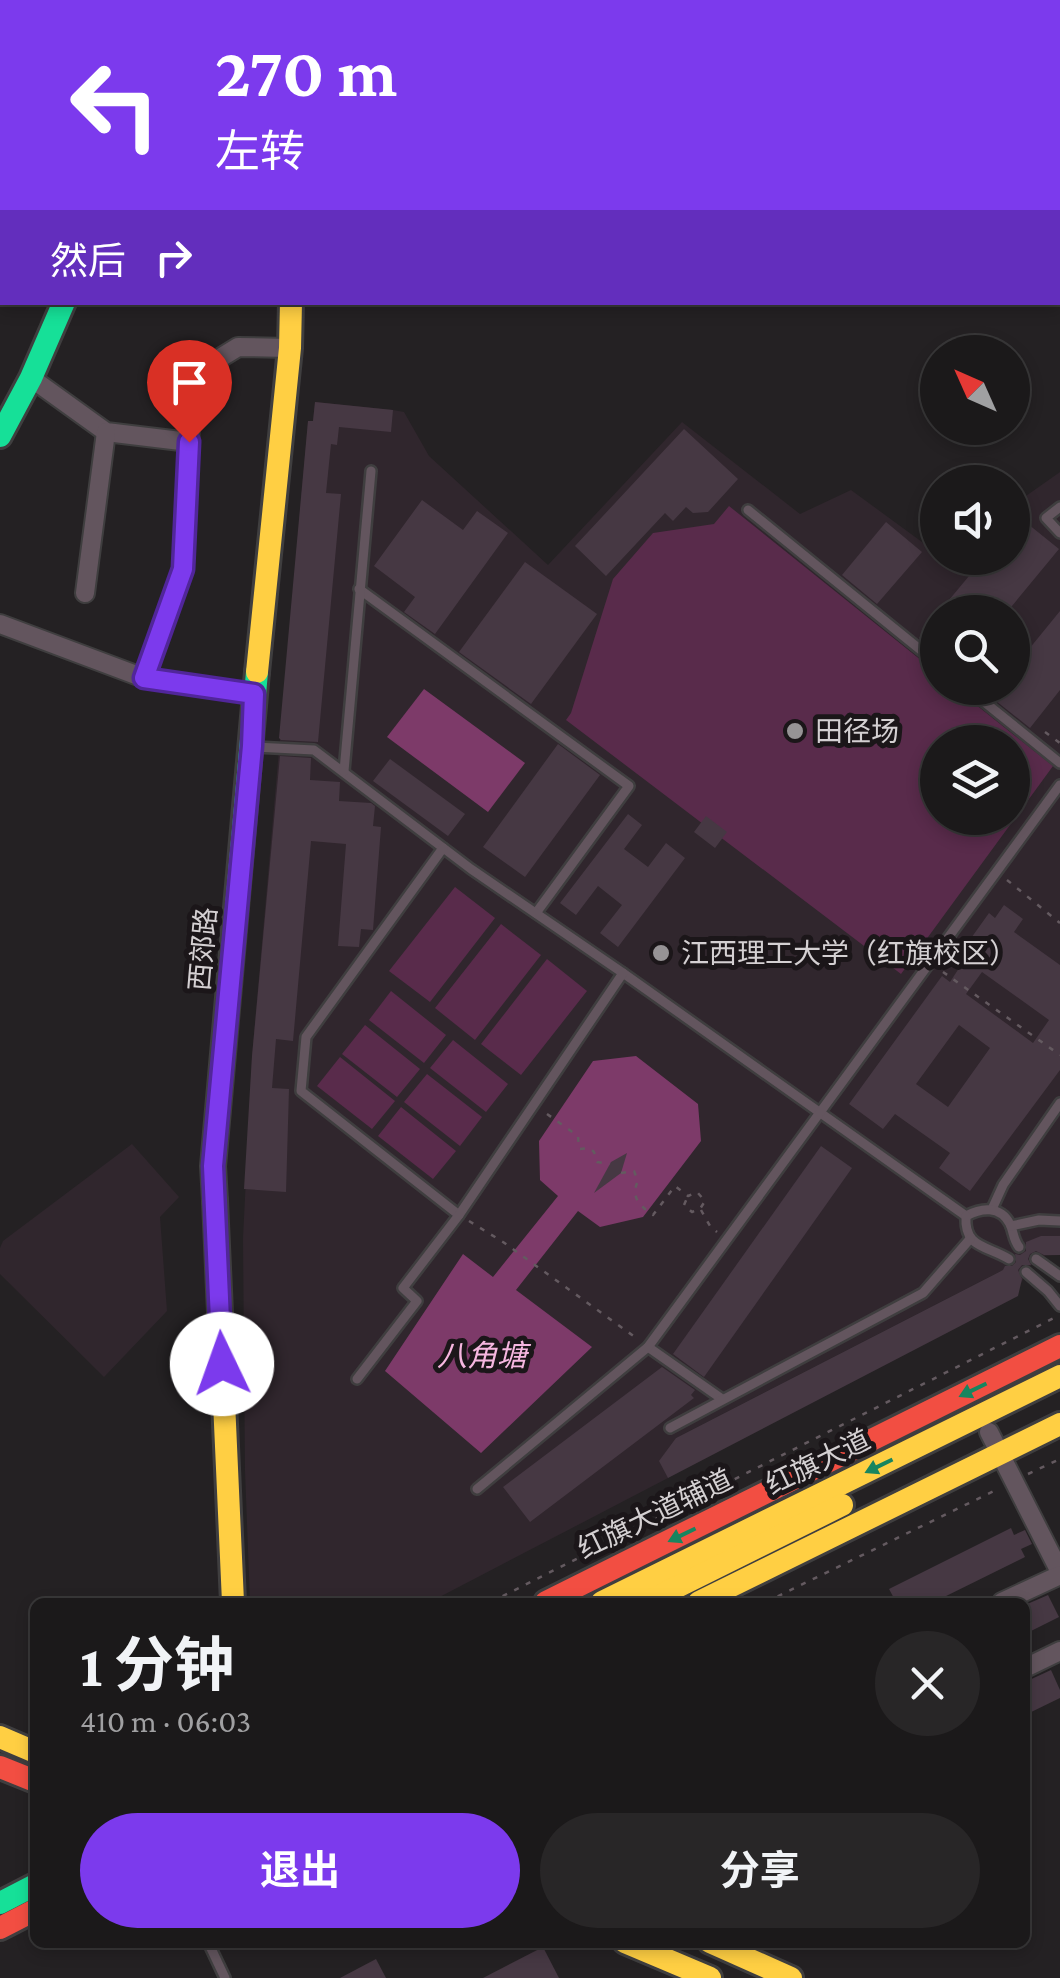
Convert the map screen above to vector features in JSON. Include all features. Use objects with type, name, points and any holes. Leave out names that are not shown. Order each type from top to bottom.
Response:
[{"type":"main road","points":[[0,436],[63,305]]},
{"type":"main road","name":"西郊路","points":[[233,1598],[213,1166],[291,305]]},
{"type":"main road","name":"红旗大道辅道","points":[[554,1598],[1060,1346]]},
{"type":"main road","name":"红旗大道","points":[[610,1598],[1060,1376]]},
{"type":"main road","name":"红旗大道","points":[[655,1598],[1060,1396]]},
{"type":"main road","points":[[707,1598],[1060,1424]]},
{"type":"main road","points":[[0,1737],[30,1750]]},
{"type":"main road","points":[[0,1766],[30,1779]]},
{"type":"main road","points":[[0,1903],[30,1888]]},
{"type":"main road","points":[[0,1928],[30,1913]]},
{"type":"main road","points":[[639,1948],[710,1978]]},
{"type":"main road","points":[[723,1948],[790,1978]]},
{"type":"street","points":[[144,678],[183,569],[191,406],[207,366],[238,347],[290,348]]},
{"type":"street","points":[[31,378],[106,432],[189,442]]},
{"type":"street","points":[[85,593],[106,432]]},
{"type":"street","points":[[0,624],[144,678],[254,694]]},
{"type":"street","points":[[989,1432],[1060,1573],[1010,1598]]},
{"type":"street","points":[[1030,1666],[1060,1651]]},
{"type":"lane","points":[[344,771],[370,470]]},
{"type":"lane","points":[[1060,507],[1046,518],[1060,533]]},
{"type":"lane","points":[[748,510],[920,649]]},
{"type":"lane","points":[[359,589],[629,786],[536,913]]},
{"type":"lane","points":[[988,705],[1060,763]]},
{"type":"lane","points":[[252,746],[314,750],[444,848],[966,1216]]},
{"type":"lane","points":[[477,1489],[648,1346],[1060,786]]},
{"type":"lane","points":[[444,848],[306,1037],[301,1091],[459,1215]]},
{"type":"lane","points":[[357,1379],[416,1301],[404,1288],[459,1215],[624,973]]},
{"type":"lane","points":[[992,1209],[1060,1103]]},
{"type":"lane","points":[[966,1216],[992,1209],[1011,1226],[1013,1239],[1020,1247]]},
{"type":"lane","points":[[966,1216],[965,1230],[970,1239],[1010,1258]]},
{"type":"lane","points":[[1011,1226],[1039,1220],[1060,1221]]},
{"type":"lane","points":[[670,1428],[922,1293],[970,1239]]},
{"type":"lane","points":[[1036,1259],[1060,1276]]},
{"type":"lane","points":[[1026,1272],[1060,1306]]},
{"type":"lane","points":[[648,1346],[722,1399]]},
{"type":"lane","points":[[211,1948],[225,1978]]},
{"type":"path","points":[[1042,731],[1060,743]]},
{"type":"path","points":[[1007,880],[1060,924]]},
{"type":"path","points":[[941,970],[1060,1054]]},
{"type":"path","points":[[554,1119],[578,1136],[579,1149],[590,1148],[597,1162],[610,1164]]},
{"type":"path","points":[[621,1173],[634,1172],[638,1181],[635,1195],[654,1214],[674,1186],[688,1196]]},
{"type":"path","points":[[696,1192],[705,1200],[700,1209],[692,1212],[684,1205],[688,1196],[696,1192]]},
{"type":"path","points":[[700,1209],[710,1226],[726,1239]]},
{"type":"path","points":[[459,1215],[648,1346]]},
{"type":"path","points":[[499,1598],[1060,1315]]},
{"type":"path","points":[[774,1598],[1060,1458]]},
{"type":"shaded area","name":"江西理工大学（红旗校区）","points":[[315,402],[404,412],[429,456],[548,565],[682,422],[800,514],[851,490],[920,541],[920,575],[1030,575],[1030,493],[1060,472],[1060,1255],[1041,1256],[1029,1267],[1021,1283],[1001,1271],[676,1438],[668,1478],[438,1598],[250,1598],[243,1238],[252,1056],[308,421],[313,421]]},
{"type":"shaded area","name":"田径场","points":[[729,506],[920,659],[920,705],[976,705],[1001,725],[920,725],[920,835],[1003,835],[901,974],[566,720],[613,579],[653,533],[714,524]]},
{"type":"shaded area","name":"田径场","points":[[1030,748],[1053,766],[1030,797]]},
{"type":"shaded area","points":[[455,887],[495,918],[430,1002],[389,971]]},
{"type":"shaded area","points":[[501,924],[541,955],[475,1040],[435,1008]]},
{"type":"shaded area","points":[[547,959],[587,991],[521,1075],[481,1044]]},
{"type":"shaded area","points":[[391,991],[446,1035],[424,1063],[369,1020]]},
{"type":"shaded area","points":[[365,1025],[420,1069],[397,1097],[342,1054]]},
{"type":"shaded area","points":[[453,1040],[508,1084],[486,1112],[430,1068]]},
{"type":"shaded area","points":[[340,1057],[395,1101],[372,1129],[317,1086]]},
{"type":"shaded area","points":[[427,1074],[482,1117],[460,1146],[404,1102]]},
{"type":"shaded area","points":[[401,1107],[456,1151],[433,1179],[378,1136]]},
{"type":"shaded area","points":[[132,1144],[179,1197],[160,1217],[167,1311],[104,1377],[0,1274],[0,1248],[3,1241]]},
{"type":"water","points":[[424,689],[525,763],[488,812],[387,737]]},
{"type":"water","name":"八角塘","points":[[636,1056],[698,1104],[701,1141],[643,1217],[600,1227],[578,1211],[516,1290],[592,1347],[481,1453],[385,1371],[463,1254],[493,1277],[558,1196],[540,1180],[539,1141],[593,1061]]},
{"type":"building","points":[[315,402],[393,410],[391,432],[339,427],[337,445],[331,444],[326,493],[341,494],[318,742],[279,738],[308,421],[313,421]]},
{"type":"building","points":[[684,429],[738,479],[708,512],[693,513],[686,507],[673,521],[665,513],[606,576],[575,546]]},
{"type":"building","points":[[422,500],[463,530],[477,511],[508,533],[435,634],[404,612],[415,597],[374,566]]},
{"type":"building","points":[[886,522],[920,550],[877,604],[842,575]]},
{"type":"building","points":[[1030,526],[1059,549],[1021,595],[953,595],[970,575],[1030,575]]},
{"type":"building","points":[[525,562],[597,614],[531,704],[459,652]]},
{"type":"building","points":[[1060,611],[1060,690],[1030,728],[1001,705],[1030,705],[1030,648]]},
{"type":"building","points":[[558,744],[600,775],[525,877],[483,847]]},
{"type":"building","points":[[280,756],[311,758],[310,780],[340,782],[339,801],[371,803],[375,806],[373,826],[381,827],[373,930],[361,929],[359,947],[338,946],[346,844],[311,841],[293,1041],[276,1039],[272,1088],[289,1089],[286,1192],[244,1189],[252,1056]]},
{"type":"building","points":[[390,759],[465,814],[448,836],[373,781]]},
{"type":"building","points":[[628,814],[642,825],[624,849],[648,867],[666,843],[685,858],[618,947],[600,933],[622,905],[598,886],[576,915],[560,903]]},
{"type":"building","points":[[706,816],[727,832],[715,848],[694,832]]},
{"type":"building","points":[[1004,905],[1023,919],[1014,932],[1060,965],[1060,1070],[970,1191],[939,1168],[950,1153],[895,1114],[883,1129],[849,1104],[942,976],[950,982],[965,959],[959,955],[989,913],[995,918]],"holes":[[[982,972],[1049,1020],[1033,1043],[966,994]],[[959,1025],[990,1048],[948,1107],[916,1084]]]},
{"type":"building","points":[[821,1146],[852,1168],[704,1377],[673,1354]]},
{"type":"building","points":[[627,1153],[621,1173],[594,1193],[611,1162]]},
{"type":"building","points":[[1041,1236],[1060,1236],[1060,1255],[1036,1251],[1030,1254],[1031,1265],[1022,1265],[1018,1270],[1022,1279],[1018,1296],[668,1478],[659,1461],[676,1438],[1005,1266],[1012,1266],[1015,1254],[1026,1251],[1026,1242]]},
{"type":"building","points":[[662,1367],[695,1390],[691,1395],[694,1398],[530,1522],[503,1487]]},
{"type":"building","points":[[1011,1528],[1014,1535],[1025,1530],[1032,1544],[1021,1549],[1025,1557],[942,1598],[894,1598],[889,1589]]},
{"type":"building","points":[[1048,1595],[1059,1617],[1030,1632],[1030,1603]]},
{"type":"building","points":[[1051,1670],[1060,1698],[1030,1713],[1030,1680]]},
{"type":"building","points":[[544,1948],[559,1978],[483,1978]]},
{"type":"building","points":[[376,1959],[386,1978],[340,1978]]},
{"type":"traffic: fast","points":[[0,436],[63,305]]},
{"type":"traffic: fast","points":[[215,1201],[213,1166],[257,672]]},
{"type":"traffic: fast","points":[[0,1903],[30,1888]]},
{"type":"traffic: slow","points":[[257,672],[290,348],[291,305]]},
{"type":"traffic: slow","points":[[215,1201],[233,1598]]},
{"type":"traffic: slow","points":[[610,1598],[1060,1376]]},
{"type":"traffic: slow","points":[[707,1598],[1060,1424]]},
{"type":"traffic: slow","points":[[655,1598],[842,1505]]},
{"type":"traffic: slow","points":[[0,1737],[30,1750]]},
{"type":"traffic: slow","points":[[639,1948],[710,1978]]},
{"type":"traffic: slow","points":[[724,1948],[791,1978]]},
{"type":"traffic: jam","points":[[554,1598],[1060,1346]]},
{"type":"traffic: jam","points":[[0,1767],[30,1779]]},
{"type":"traffic: jam","points":[[0,1928],[30,1913]]},
{"type":"place","name":"田径场","points":[[795,731]]},
{"type":"place","name":"江西理工大学（红旗校区）","points":[[661,953]]},
{"type":"route","points":[[189,442],[183,569],[144,678],[254,694],[213,1166],[222,1364]]}]
